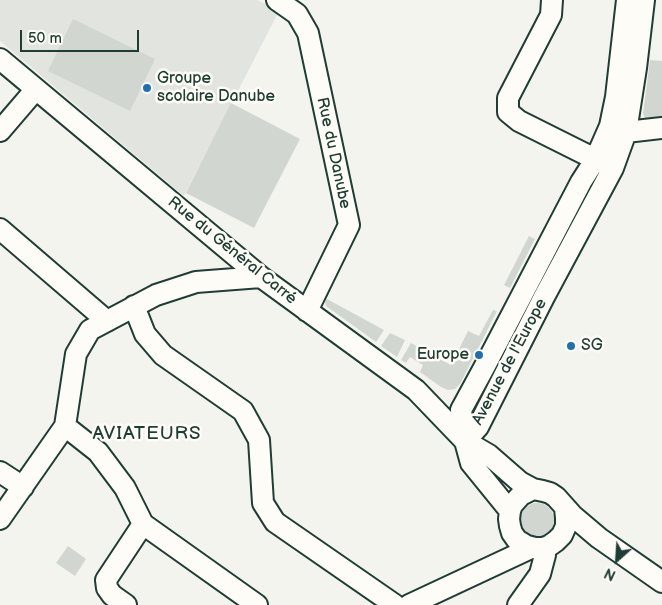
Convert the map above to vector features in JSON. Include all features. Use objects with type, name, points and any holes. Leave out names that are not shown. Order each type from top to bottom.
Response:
[{"type":"street","name":"Rue du Danube","points":[[277,0],[297,14],[308,33],[349,225],[307,310]]},
{"type":"street","points":[[552,0],[551,15],[508,98],[508,112],[519,121],[613,168]]},
{"type":"street","name":"Avenue de l'Europe","points":[[465,441],[460,410],[581,182],[595,160],[610,126],[616,97],[627,0]]},
{"type":"street","name":"Avenue de l'Europe","points":[[465,441],[478,427],[544,297],[613,168],[626,132],[644,0]]},
{"type":"street","name":"Rue du Général Carré","points":[[0,59],[261,277],[416,390],[465,441],[489,455],[520,482],[533,489]]},
{"type":"street","points":[[0,131],[36,89]]},
{"type":"street","points":[[626,132],[662,128]]},
{"type":"street","points":[[0,229],[107,320]]},
{"type":"street","points":[[0,519],[65,426],[76,354],[90,330],[156,295],[196,282],[261,277]]},
{"type":"street","points":[[134,306],[145,334],[163,355],[243,411],[259,440],[263,503],[275,522],[395,605]]},
{"type":"street","points":[[65,426],[98,452],[125,488],[143,524],[257,605]]},
{"type":"street","name":"Rue du Général Carré","points":[[465,441],[471,462],[510,512]]},
{"type":"street","points":[[0,472],[23,487]]},
{"type":"street","points":[[518,605],[540,574],[545,555],[537,548],[517,540],[508,519],[516,500],[533,489],[550,493],[599,538],[662,582]]},
{"type":"street","points":[[409,605],[501,561],[556,541],[562,535],[566,526],[565,508]]},
{"type":"street","points":[[126,605],[112,595],[107,588],[106,580],[143,524]]},
{"type":"street","points":[[562,535],[571,534],[599,538]]},
{"type":"street","points":[[501,561],[509,551],[514,535]]},
{"type":"shaded area","name":"Groupe scolaire Danube","points":[[0,0],[257,0],[279,11],[184,196],[0,41]]},
{"type":"shaded area","points":[[73,19],[155,59],[130,111],[48,71]]},
{"type":"shaded area","points":[[650,60],[662,61],[662,118],[655,122],[647,121],[643,114]]},
{"type":"shaded area","points":[[231,103],[300,139],[254,228],[186,193]]},
{"type":"shaded area","points":[[529,236],[535,239],[510,288],[504,285]]},
{"type":"shaded area","points":[[327,299],[384,330],[376,342],[326,306],[325,301]]},
{"type":"shaded area","points":[[493,310],[497,311],[460,384],[455,389],[448,390],[441,387],[420,372],[423,365],[410,357],[406,363],[401,360],[411,343],[451,365],[468,331],[479,336]]},
{"type":"shaded area","points":[[390,333],[405,340],[397,357],[381,346]]},
{"type":"shaded area","points":[[537,503],[544,504],[549,508],[553,513],[553,527],[549,532],[544,536],[537,537],[530,536],[525,532],[521,527],[520,520],[521,513],[525,508],[530,504]]},
{"type":"shaded area","points":[[68,546],[86,559],[75,576],[56,563]]},
{"type":"place","name":"Groupe scolaire Danube","points":[[147,88]]},
{"type":"place","name":"SG","points":[[571,346]]},
{"type":"place","name":"Europe","points":[[479,355]]},
{"type":"district","name":"AVIATEURS","points":[[147,434]]}]
